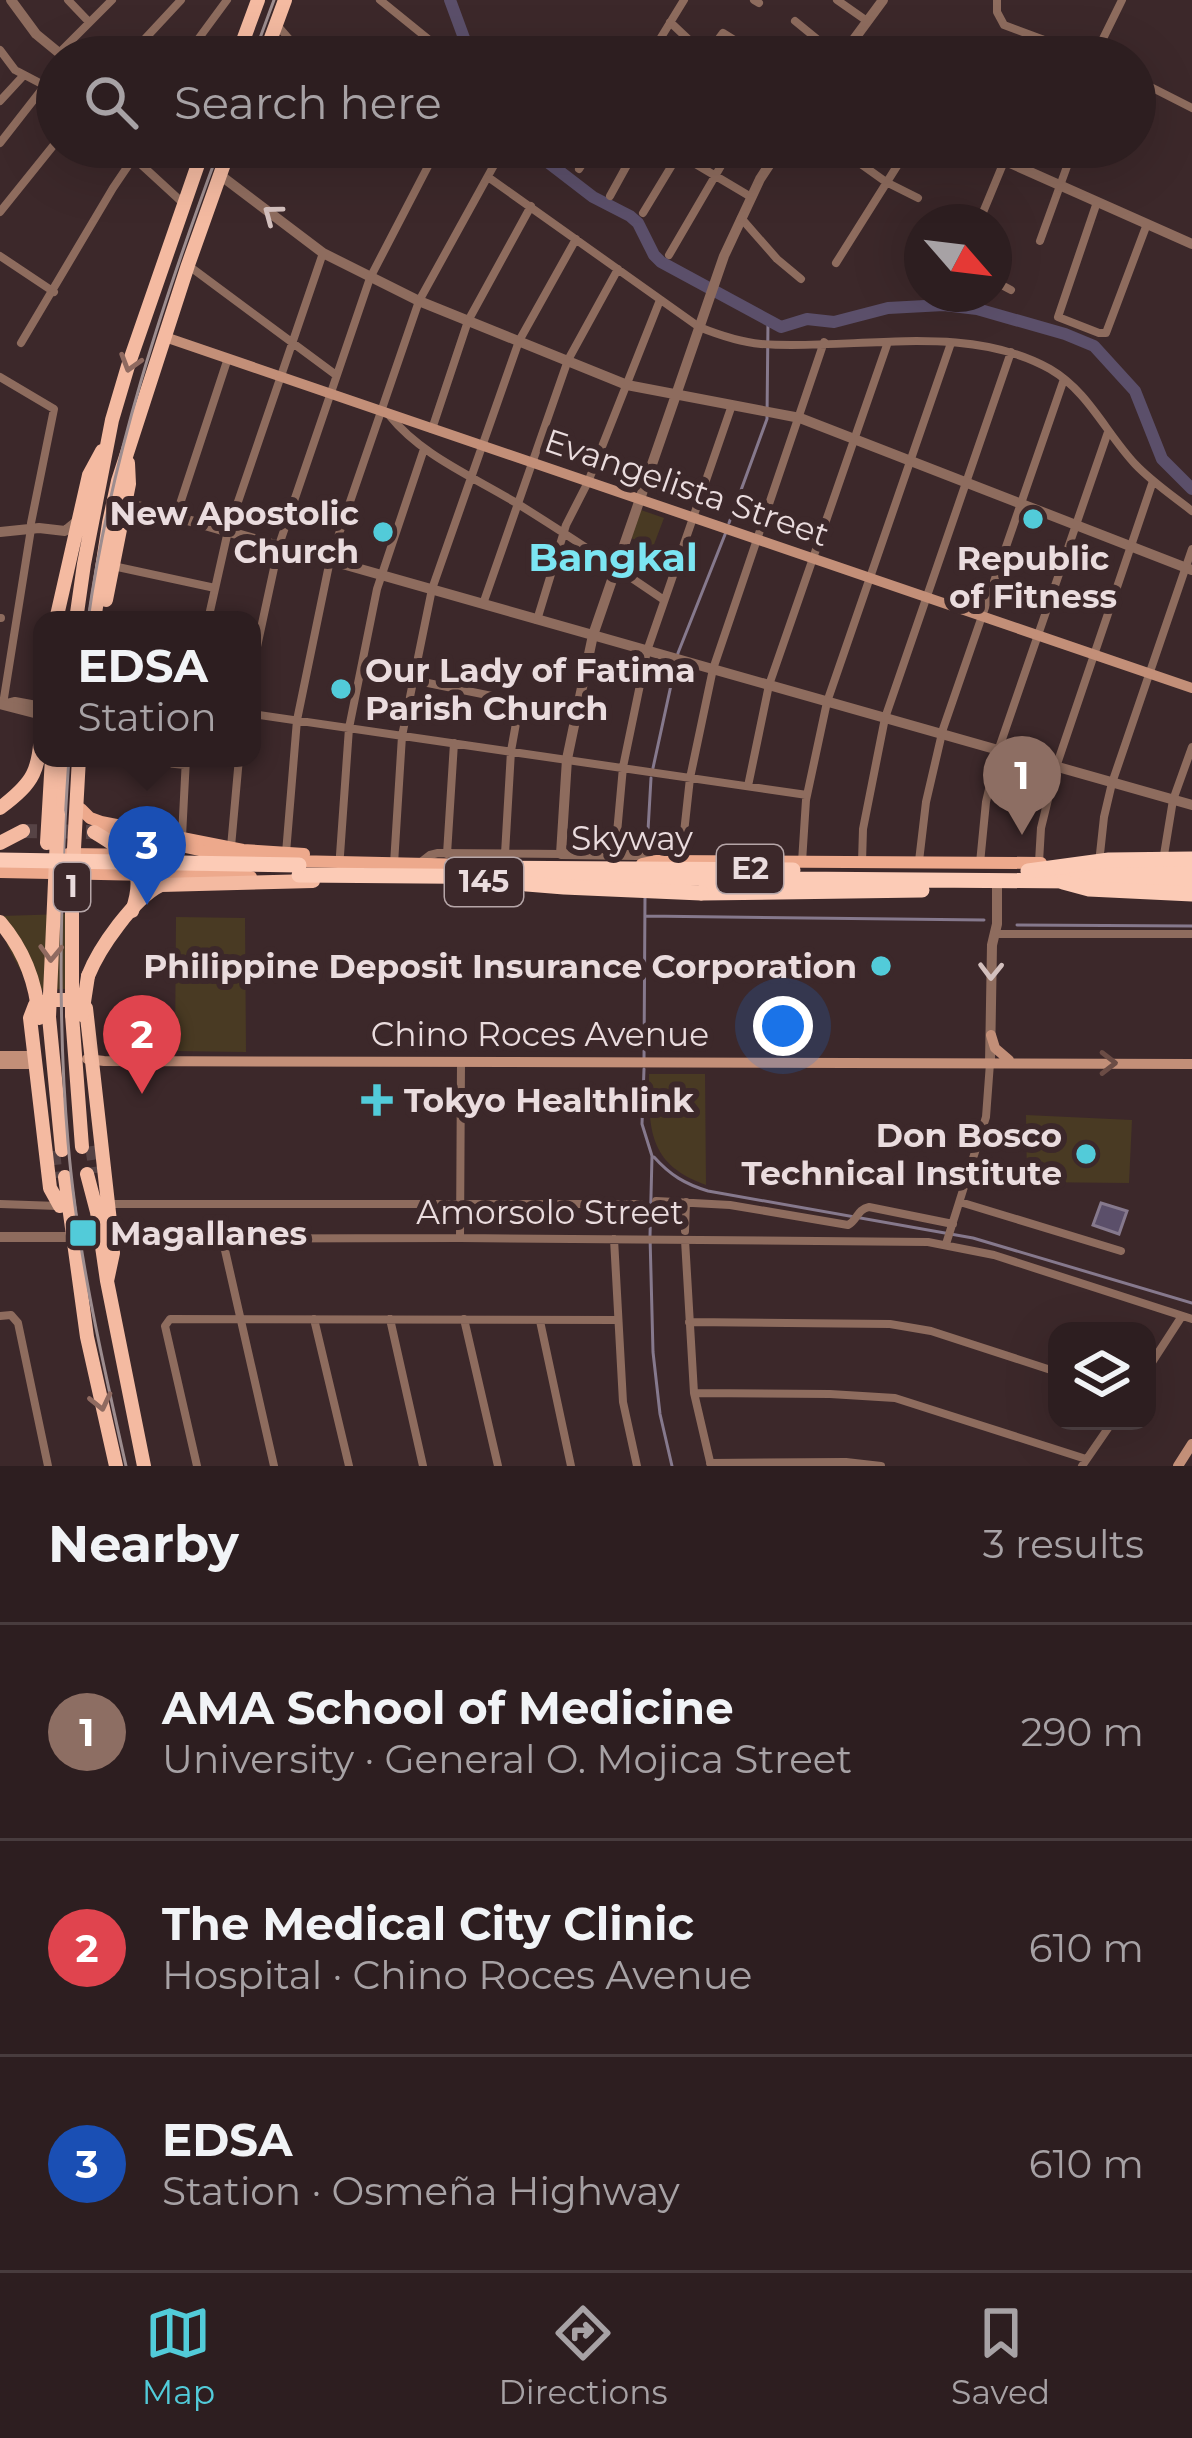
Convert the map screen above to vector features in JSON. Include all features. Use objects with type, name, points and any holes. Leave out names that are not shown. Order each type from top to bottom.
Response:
[{"type":"highway","points":[[245,36],[258,0]]},
{"type":"highway","points":[[271,36],[285,0]]},
{"type":"highway","points":[[98,611],[109,523],[128,452],[222,168]]},
{"type":"highway","points":[[58,611],[79,518],[196,169]]},
{"type":"highway","points":[[100,611],[129,484],[128,452]]},
{"type":"highway","points":[[77,611],[96,475]]},
{"type":"highway","points":[[66,611],[73,549]]},
{"type":"highway","points":[[1,806],[22,792],[36,767]]},
{"type":"highway","name":"1","points":[[52,767],[47,851],[54,889]]},
{"type":"highway","name":"1","points":[[44,1018],[61,767]]},
{"type":"highway","name":"1","points":[[82,767],[72,885],[87,1146]]},
{"type":"highway","name":"1","points":[[81,809],[83,767]]},
{"type":"highway","points":[[0,858],[72,853],[78,845],[81,809]]},
{"type":"highway","points":[[0,833],[23,830],[0,858]]},
{"type":"highway","points":[[94,832],[126,853],[136,868],[138,888],[132,911]]},
{"type":"highway","name":"Skyway","points":[[0,858],[457,868],[1192,870]]},
{"type":"highway","name":"Skyway","points":[[0,858],[511,878],[1192,887]]},
{"type":"highway","points":[[1034,867],[1192,859]]},
{"type":"highway","points":[[511,878],[527,884],[701,893],[899,891],[942,884]]},
{"type":"highway","points":[[77,1015],[90,969],[154,889],[186,883],[338,880]]},
{"type":"highway","points":[[0,922],[28,965],[44,1018],[57,1151]]},
{"type":"highway","points":[[61,1206],[50,1189],[30,1018],[34,1006],[49,1000],[79,1000],[86,1009],[92,1062],[106,1281],[144,1466]]},
{"type":"highway","points":[[91,1173],[112,1239],[106,1281]]},
{"type":"highway","points":[[87,1337],[77,1309],[60,1178],[87,1337],[116,1466]]},
{"type":"main road","name":"Evangelista Street","points":[[165,337],[1192,688]]},
{"type":"main road","points":[[81,809],[94,821],[231,848],[367,856],[388,863]]},
{"type":"main road","points":[[124,826],[119,839],[129,849],[220,875]]},
{"type":"main road","name":"145","points":[[94,832],[288,861],[980,863],[1192,870]]},
{"type":"main road","points":[[64,854],[144,855]]},
{"type":"main road","name":"145","points":[[0,858],[338,880],[1192,887]]},
{"type":"main road","points":[[991,1035],[999,1054],[1017,1063]]},
{"type":"main road","points":[[0,1060],[37,1062]]},
{"type":"main road","name":"Chino Roces Avenue","points":[[92,1062],[1192,1064]]},
{"type":"main road","points":[[1178,1466],[1192,1444]]},
{"type":"street","points":[[11,0],[38,36]]},
{"type":"street","points":[[68,0],[89,22]]},
{"type":"street","points":[[78,36],[112,0]]},
{"type":"street","points":[[148,36],[181,0]]},
{"type":"street","points":[[200,36],[227,0]]},
{"type":"street","points":[[380,0],[424,36]]},
{"type":"street","points":[[662,36],[684,0]]},
{"type":"street","points":[[837,0],[869,21]]},
{"type":"street","points":[[857,36],[883,0]]},
{"type":"street","points":[[997,0],[1004,26],[1036,36]]},
{"type":"street","points":[[1103,36],[1122,0]]},
{"type":"street","points":[[795,21],[814,36]]},
{"type":"street","points":[[670,22],[683,36]]},
{"type":"street","points":[[276,23],[287,36]]},
{"type":"street","points":[[0,50],[11,67],[36,81]]},
{"type":"street","points":[[0,101],[24,75]]},
{"type":"street","points":[[1156,90],[1192,108]]},
{"type":"street","points":[[0,143],[36,97]]},
{"type":"street","points":[[0,212],[36,167]]},
{"type":"street","points":[[21,343],[127,168]]},
{"type":"street","points":[[146,168],[184,203]]},
{"type":"street","points":[[261,628],[279,545],[370,278],[427,168]]},
{"type":"street","points":[[286,853],[297,720],[330,560],[385,413],[419,301],[493,168]]},
{"type":"street","points":[[610,196],[626,168]]},
{"type":"street","points":[[644,213],[671,168]]},
{"type":"street","points":[[702,168],[751,197]]},
{"type":"street","points":[[669,255],[719,168]]},
{"type":"street","points":[[561,854],[567,759],[593,635],[713,285],[768,168]]},
{"type":"street","points":[[866,168],[917,198]]},
{"type":"street","points":[[836,262],[895,168]]},
{"type":"street","points":[[986,204],[1001,168]]},
{"type":"street","points":[[1020,168],[1192,244]]},
{"type":"street","points":[[1040,241],[1068,168]]},
{"type":"street","points":[[220,175],[323,253],[419,301],[627,385],[800,418],[1189,568]]},
{"type":"street","points":[[488,177],[699,327],[732,339],[761,344],[987,346],[1046,367],[1089,404],[1132,461],[1192,511]]},
{"type":"street","points":[[1097,202],[1058,316],[1106,333],[1147,224]]},
{"type":"street","points":[[432,429],[469,321],[531,206]]},
{"type":"street","points":[[741,218],[801,279]]},
{"type":"street","points":[[388,863],[402,736],[432,589],[519,340],[576,239]]},
{"type":"street","points":[[210,611],[228,531],[323,253]]},
{"type":"street","points":[[0,256],[54,292]]},
{"type":"street","points":[[188,265],[336,375]]},
{"type":"street","points":[[483,604],[568,360],[618,269]]},
{"type":"street","points":[[537,620],[566,525],[588,482],[660,300]]},
{"type":"street","points":[[681,861],[690,778],[713,669],[824,342]]},
{"type":"street","points":[[748,786],[769,685],[888,342]]},
{"type":"street","points":[[802,862],[807,795],[827,701],[951,344]]},
{"type":"street","points":[[862,862],[863,829],[885,718],[1010,352]]},
{"type":"street","points":[[176,516],[229,358]]},
{"type":"street","points":[[0,377],[54,410],[28,530],[2,704]]},
{"type":"street","points":[[919,863],[922,824],[941,735],[1064,379]]},
{"type":"street","points":[[615,855],[622,766],[647,650],[732,404]]},
{"type":"street","points":[[385,413],[424,449],[664,600]]},
{"type":"street","points":[[980,863],[986,802],[998,751],[1108,431]]},
{"type":"street","points":[[340,855],[349,728],[382,574],[424,449]]},
{"type":"street","points":[[1034,867],[1056,767],[1153,480]]},
{"type":"street","points":[[124,502],[1192,805]]},
{"type":"street","points":[[0,532],[64,531],[79,518]]},
{"type":"street","points":[[28,530],[63,537],[73,549]]},
{"type":"street","points":[[1099,866],[1112,783],[1192,549]]},
{"type":"street","points":[[112,566],[215,588]]},
{"type":"street","points":[[413,680],[576,713]]},
{"type":"street","points":[[505,854],[511,751],[520,701]]},
{"type":"street","points":[[2,704],[33,704]]},
{"type":"street","points":[[2,704],[33,713]]},
{"type":"street","points":[[261,715],[807,795]]},
{"type":"street","points":[[447,854],[454,743]]},
{"type":"street","points":[[1162,868],[1174,800],[1192,747]]},
{"type":"street","points":[[182,837],[186,767]]},
{"type":"street","points":[[231,848],[238,767]]},
{"type":"street","points":[[419,864],[430,855],[447,854],[615,855],[656,861]]},
{"type":"street","points":[[656,1201],[766,1210],[848,1225],[869,1207],[950,1234],[986,1117],[997,885]]},
{"type":"street","points":[[994,934],[1192,934]]},
{"type":"street","points":[[460,1238],[461,1060]]},
{"type":"street","points":[[686,1202],[694,1393],[710,1464],[881,1466]]},
{"type":"street","points":[[960,1202],[1120,1251]]},
{"type":"street","points":[[0,1204],[61,1206]]},
{"type":"street","points":[[102,1208],[640,1204]]},
{"type":"street","name":"Amorsolo Street","points":[[112,1239],[813,1239],[950,1234],[994,1255],[1187,1318]]},
{"type":"street","points":[[0,1237],[66,1237]]},
{"type":"street","points":[[222,1238],[274,1466]]},
{"type":"street","points":[[614,1239],[623,1402],[638,1466]]},
{"type":"street","points":[[0,1316],[19,1323],[48,1466]]},
{"type":"street","points":[[314,1318],[349,1466]]},
{"type":"street","points":[[1156,1358],[1187,1318]]},
{"type":"street","points":[[197,1466],[165,1326],[170,1319],[618,1320]]},
{"type":"street","points":[[390,1319],[423,1466]]},
{"type":"street","points":[[464,1319],[498,1466]]},
{"type":"street","points":[[539,1321],[571,1466]]},
{"type":"street","points":[[689,1322],[890,1324],[932,1331],[1048,1369]]},
{"type":"street","points":[[694,1393],[896,1398],[1084,1463],[1107,1430]]},
{"type":"shaded area","points":[[641,510],[664,518],[653,547],[631,538]]},
{"type":"shaded area","points":[[67,914],[67,989],[31,990],[7,944],[0,916]]},
{"type":"shaded area","points":[[176,917],[245,918],[246,1052],[175,1051]]},
{"type":"shaded area","points":[[649,1074],[705,1074],[706,1185],[672,1166],[655,1142]]},
{"type":"shaded area","points":[[1026,1115],[1132,1120],[1129,1183],[1027,1182]]},
{"type":"shaded area","points":[[1101,1203],[1127,1211],[1119,1234],[1093,1225]]},
{"type":"waterway","points":[[450,0],[463,36]]},
{"type":"waterway","points":[[555,168],[638,223],[661,262],[781,327],[807,319],[834,322],[888,308],[944,305],[977,309],[1094,346],[1135,391],[1162,459],[1192,489]]},
{"type":"waterway","points":[[729,523],[767,419],[768,321]]},
{"type":"waterway","points":[[653,768],[678,653],[726,532]]},
{"type":"waterway","points":[[647,848],[651,778]]},
{"type":"waterway","points":[[644,1060],[645,895]]},
{"type":"waterway","points":[[645,916],[984,920]]},
{"type":"waterway","points":[[1017,925],[1192,926]]},
{"type":"waterway","points":[[644,1069],[642,1124],[652,1156],[653,1352],[672,1466]]},
{"type":"waterway","points":[[654,1157],[678,1178],[708,1191],[973,1238],[1192,1303]]},
{"type":"tunnel","points":[[23,831],[94,832]]},
{"type":"tunnel","points":[[92,1146],[96,1173]]},
{"type":"tunnel","points":[[53,1151],[56,1178]]},
{"type":"tram line","points":[[261,36],[274,0]]},
{"type":"tram line","points":[[89,611],[110,499],[141,380],[213,168]]},
{"type":"tram line","points":[[69,767],[61,950],[68,1142],[84,1264],[126,1466]]},
{"type":"place","name":"Republic of Fitness","points":[[1033,519]]},
{"type":"place","name":"New Apostolic Church","points":[[383,532]]},
{"type":"place","name":"Our Lady of Fatima Parish Church","points":[[341,689]]},
{"type":"place","name":"AMA School of Medicine","points":[[1022,835]]},
{"type":"place","name":"EDSA","points":[[147,905]]},
{"type":"place","name":"Philippine Deposit Insurance Corporation","points":[[881,966]]},
{"type":"place","name":"The Medical City Clinic","points":[[142,1094]]},
{"type":"place","name":"Tokyo Healthlink","points":[[377,1100]]},
{"type":"place","name":"Don Bosco Technical Institute","points":[[1086,1154]]},
{"type":"place","name":"Magallanes","points":[[83,1233]]},
{"type":"district","name":"Bangkal","points":[[613,557]]}]
